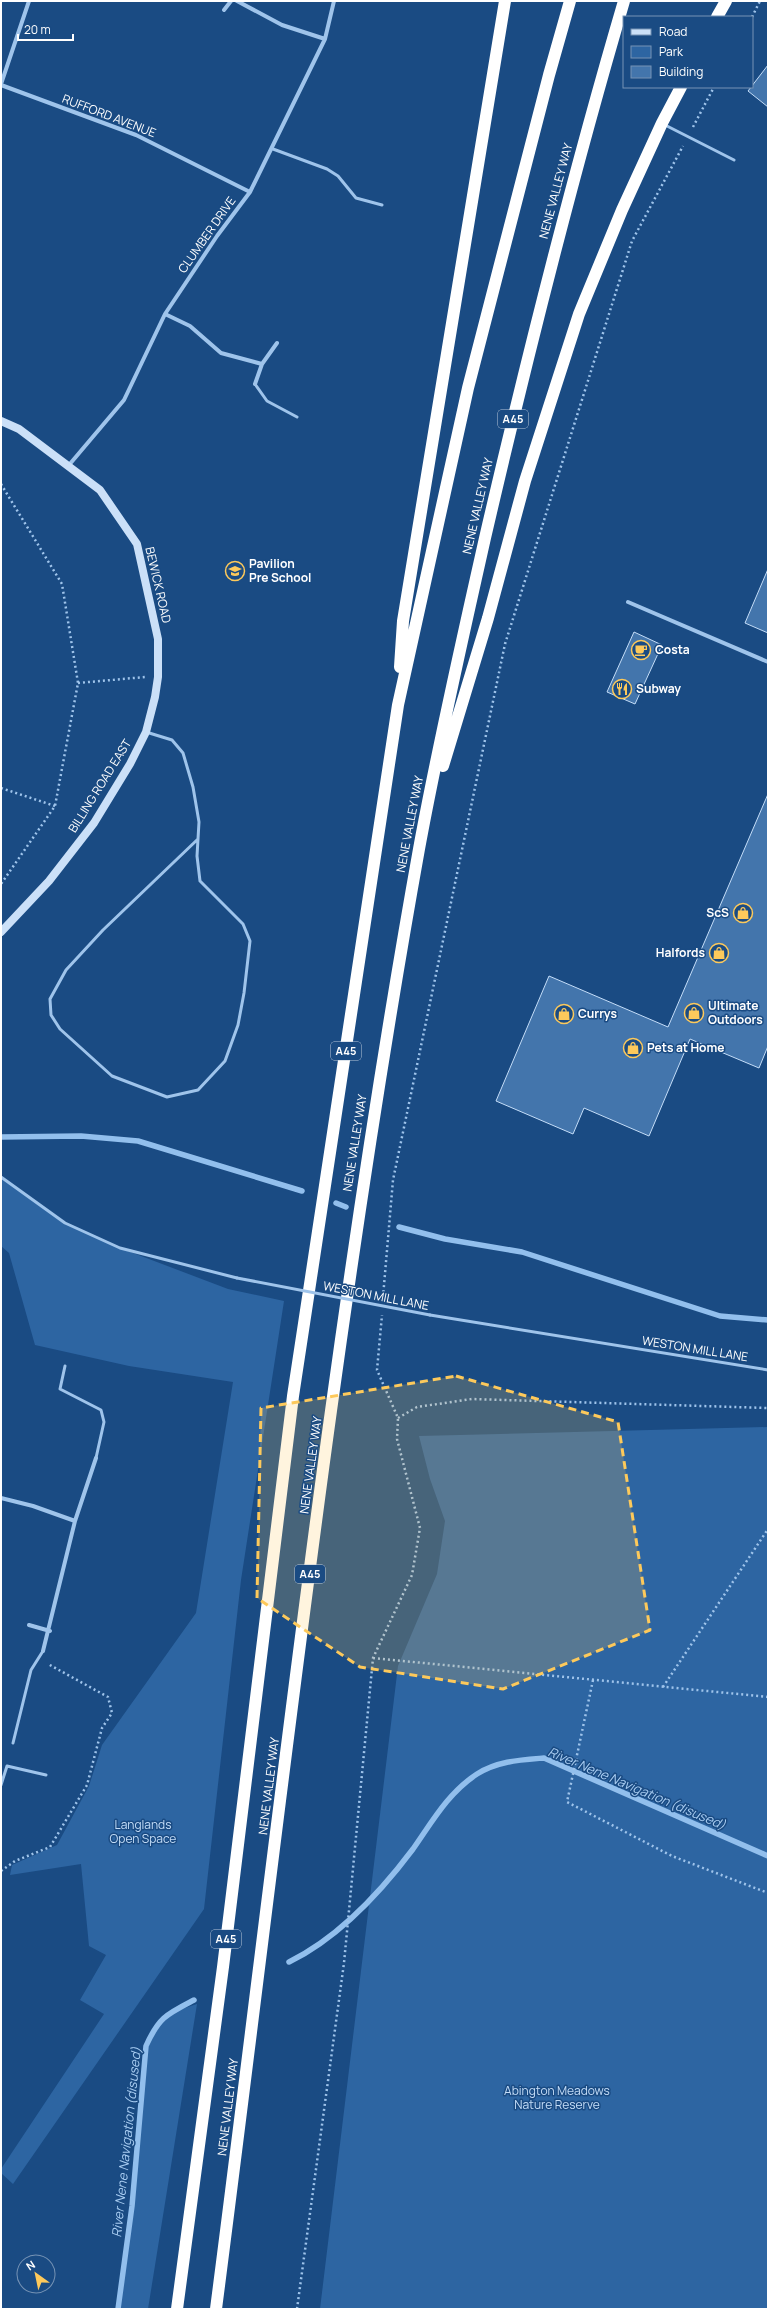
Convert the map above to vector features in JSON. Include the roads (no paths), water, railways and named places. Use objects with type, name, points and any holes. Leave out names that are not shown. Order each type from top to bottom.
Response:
[{"type":"highway","points":[[398,705],[403,621],[505,1]]},
{"type":"highway","name":"NENE VALLEY WAY","points":[[178,2309],[223,1967],[292,1404],[398,705],[468,388],[548,75],[570,1]]},
{"type":"highway","name":"NENE VALLEY WAY","points":[[216,2309],[361,1197],[420,842],[463,637],[512,420],[553,256],[624,1]]},
{"type":"highway","points":[[718,16],[726,1]]},
{"type":"highway","points":[[420,842],[488,618],[526,481],[579,314],[662,123],[680,88]]},
{"type":"street","name":"RUFFORD AVENUE","points":[[29,1],[1,85],[136,135],[250,192]]},
{"type":"street","points":[[224,10],[231,1]]},
{"type":"street","points":[[237,1],[282,25],[325,39]]},
{"type":"street","name":"CLUMBER DRIVE","points":[[69,465],[124,400],[166,314],[217,236],[250,192],[325,39],[334,1]]},
{"type":"street","points":[[166,314],[190,326],[221,353],[262,364]]},
{"type":"street","points":[[254,384],[262,364],[277,344]]},
{"type":"street","name":"BEWICK ROAD","points":[[1,421],[18,429],[69,465],[100,490],[137,544],[158,639],[158,677],[155,697]]},
{"type":"street","points":[[628,602],[768,662]]},
{"type":"street","name":"BILLING ROAD EAST","points":[[1,932],[50,881],[94,823],[130,764],[146,732],[155,697]]},
{"type":"street","points":[[43,1651],[50,1631],[75,1521],[96,1458]]},
{"type":"street","points":[[1,1498],[33,1506],[75,1521]]},
{"type":"street","points":[[29,1625],[50,1631]]},
{"type":"lane","points":[[662,123],[734,160]]},
{"type":"lane","points":[[272,149],[327,169],[338,176],[356,198],[382,205]]},
{"type":"lane","points":[[254,384],[267,401],[297,417]]},
{"type":"lane","points":[[146,732],[172,740],[183,754],[193,787],[199,822],[198,839],[200,881],[243,924],[250,941],[244,993],[238,1025],[225,1062],[198,1090],[167,1097],[112,1076],[60,1029],[51,1015],[50,999],[66,970],[103,930],[198,839]]},
{"type":"lane","name":"WESTON MILL LANE","points":[[1,1177],[64,1222],[120,1248],[237,1278],[430,1315],[768,1370]]},
{"type":"lane","points":[[65,1366],[60,1389],[101,1410],[104,1422],[96,1458]]},
{"type":"lane","points":[[13,1743],[31,1670],[43,1651]]},
{"type":"lane","points":[[1,1785],[8,1766],[46,1775]]},
{"type":"waterway","points":[[1,1137],[81,1136],[138,1141],[302,1191]]},
{"type":"waterway","points":[[336,1203],[346,1207]]},
{"type":"waterway","points":[[399,1227],[445,1239],[522,1252],[720,1316],[768,1320]]},
{"type":"waterway","name":"River Nene Navigation (disused)","points":[[289,1962],[307,1952],[341,1927],[372,1898],[400,1866],[441,1808],[457,1790],[477,1774],[493,1766],[509,1762],[544,1758],[768,1856]]},
{"type":"waterway","name":"River Nene Navigation (disused)","points":[[118,2309],[132,2206],[146,2046],[155,2029],[165,2017],[194,2000]]},
{"type":"place","name":"Pavilion Pre School","points":[[235,571]]},
{"type":"place","name":"Costa","points":[[641,650]]},
{"type":"place","name":"Subway","points":[[622,689]]},
{"type":"place","name":"ScS","points":[[743,913]]},
{"type":"place","name":"Halfords","points":[[719,953]]},
{"type":"place","name":"Ultimate Outdoors","points":[[694,1013]]},
{"type":"place","name":"Currys","points":[[564,1014]]},
{"type":"place","name":"Pets at Home","points":[[633,1048]]},
{"type":"park label","name":"Langlands Open Space","points":[[143,1832]]},
{"type":"park label","name":"Abington Meadows Nature Reserve","points":[[557,2098]]}]
